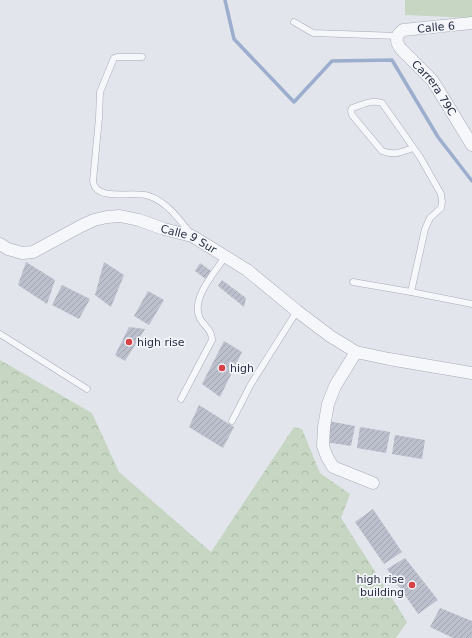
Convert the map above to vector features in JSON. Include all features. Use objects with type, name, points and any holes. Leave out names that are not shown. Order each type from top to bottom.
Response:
[{"type":"street","name":"Calle 6","points":[[399,34],[403,30],[408,29],[472,23]]},
{"type":"street","name":"Carrera 79C","points":[[399,34],[396,40],[397,44],[432,80],[472,145]]},
{"type":"street","name":"Calle 9 Sur","points":[[0,244],[8,249],[22,253],[33,252],[88,223],[107,217],[120,216],[139,220],[164,229],[192,236],[247,270],[330,336],[356,352],[472,373]]},
{"type":"street","points":[[356,352],[336,386],[328,404],[324,427],[323,446],[333,467],[373,483]]},
{"type":"lane","points":[[294,22],[313,33],[399,34]]},
{"type":"lane","points":[[142,57],[114,58],[100,92],[93,181],[95,187],[102,192],[110,194],[140,194],[150,196],[175,214],[192,236]]},
{"type":"lane","points":[[411,292],[425,229],[430,218],[441,208],[441,194],[420,157],[382,103],[372,101],[352,108],[352,115],[382,151],[396,154],[413,148]]},
{"type":"lane","points":[[182,399],[212,340],[212,335],[209,329],[199,317],[197,305],[203,290],[225,257]]},
{"type":"lane","points":[[353,282],[472,304]]},
{"type":"lane","points":[[232,421],[251,384],[297,311]]},
{"type":"lane","points":[[0,334],[88,389]]},
{"type":"green space","points":[[405,0],[472,0],[472,18],[405,15]]},
{"type":"green space","points":[[0,360],[92,413],[119,472],[211,552],[294,427],[302,429],[320,473],[350,494],[341,518],[407,622],[396,638],[0,638]]},
{"type":"building","points":[[26,262],[55,280],[47,304],[18,285]]},
{"type":"building","points":[[104,262],[124,275],[111,307],[95,295]]},
{"type":"building","points":[[200,263],[211,271],[207,280],[195,271]]},
{"type":"building","points":[[222,280],[246,298],[244,307],[218,286]]},
{"type":"building","points":[[62,285],[90,299],[79,319],[52,305]]},
{"type":"building","points":[[148,291],[164,300],[149,325],[134,316]]},
{"type":"building","name":"high rise","points":[[129,327],[145,329],[125,361],[115,355]]},
{"type":"building","name":"high","points":[[224,341],[242,352],[220,397],[202,384]]},
{"type":"building","points":[[199,405],[234,427],[223,448],[189,427]]},
{"type":"building","points":[[328,421],[355,426],[351,446],[325,442]]},
{"type":"building","points":[[360,427],[390,432],[386,453],[357,448]]},
{"type":"building","points":[[395,435],[425,440],[422,459],[392,454]]},
{"type":"building","name":"high rise building","points":[[373,509],[402,552],[384,564],[355,522]]},
{"type":"building","name":"high rise building","points":[[405,558],[438,600],[418,614],[387,569]]},
{"type":"building","points":[[440,608],[472,621],[472,638],[453,638],[430,627]]},
{"type":"waterway","points":[[225,0],[234,39],[294,102],[332,61],[392,60],[438,137],[472,181]]},
{"type":"place","name":"high rise","points":[[129,342]]},
{"type":"place","name":"high","points":[[222,368]]},
{"type":"place","name":"high rise building","points":[[412,585]]}]
